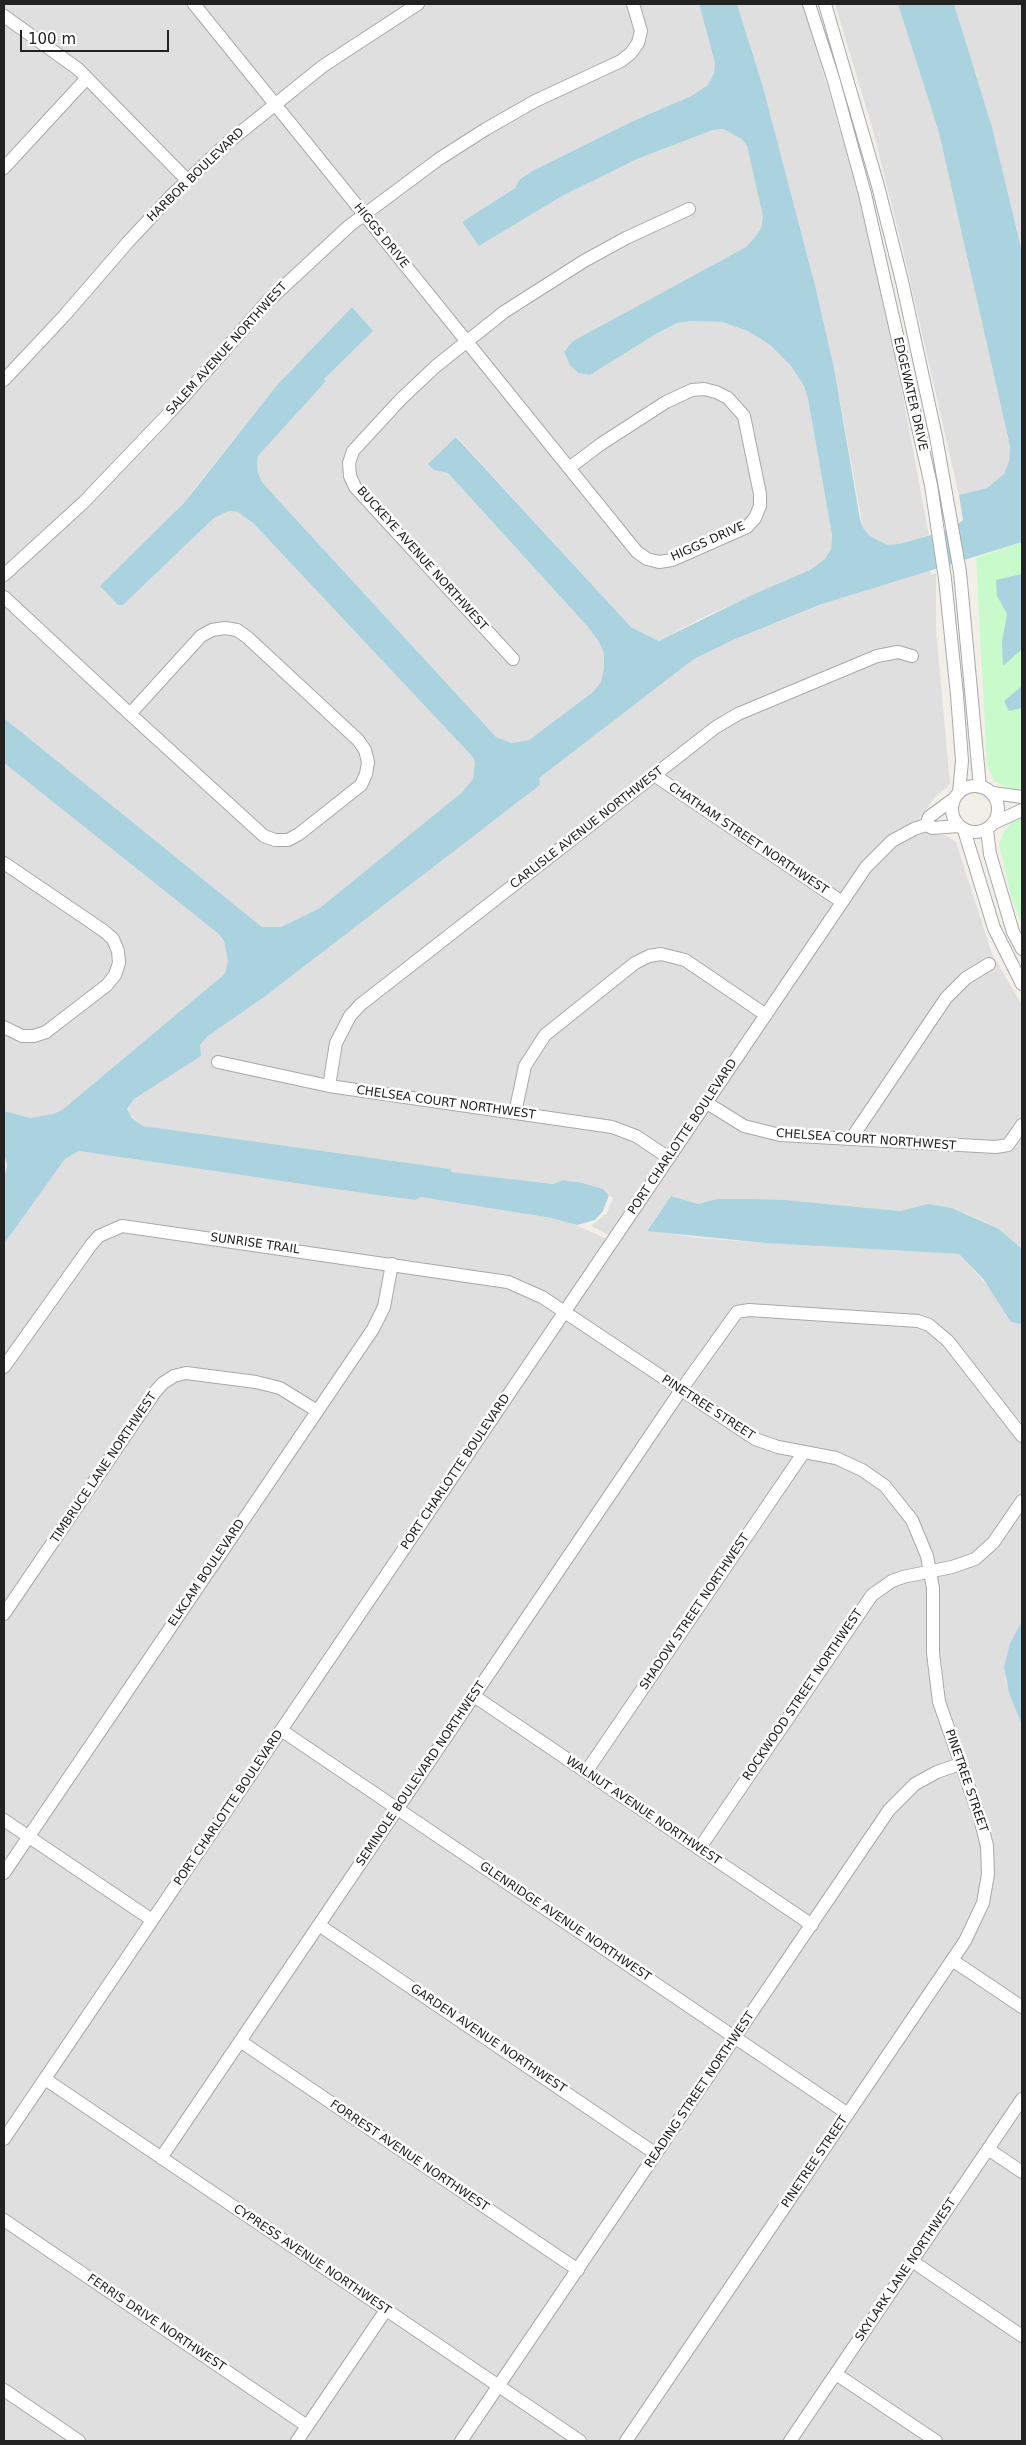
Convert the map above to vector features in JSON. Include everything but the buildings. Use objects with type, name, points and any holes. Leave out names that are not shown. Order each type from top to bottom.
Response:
[{"type":"street","name":"HIGGS DRIVE","points":[[194,4],[466,341],[637,552],[647,559],[659,562],[672,560],[747,527],[755,518],[760,506],[760,494],[744,416],[728,398],[716,392],[692,390],[680,394],[625,427],[569,468]]},
{"type":"street","name":"HARBOR BOULEVARD","points":[[4,380],[64,316],[128,242],[187,180],[274,103],[357,42],[418,4]]},
{"type":"street","name":"SALEM AVENUE NORTHWEST","points":[[4,575],[84,502],[128,457],[267,302],[307,263],[364,214],[439,159],[486,129],[544,97],[621,60],[631,53],[638,43],[640,31],[633,4]]},
{"type":"street","name":"EDGEWATER DRIVE","points":[[809,4],[833,78],[865,194],[931,485],[945,579],[962,761],[957,795]]},
{"type":"street","name":"EDGEWATER DRIVE","points":[[825,4],[876,177],[902,281],[936,437],[960,572],[980,787]]},
{"type":"street","points":[[4,16],[59,54],[87,78],[187,180]]},
{"type":"street","points":[[4,168],[87,78]]},
{"type":"street","name":"BUCKEYE AVENUE NORTHWEST","points":[[513,659],[355,487],[350,476],[349,464],[352,452],[401,399],[466,341],[536,291],[584,260],[689,209]]},
{"type":"street","points":[[4,597],[130,714],[264,836],[275,840],[288,840],[299,834],[361,785],[366,774],[367,756],[358,740],[247,637],[237,630],[218,629],[202,636],[130,714]]},
{"type":"street","name":"CARLISLE AVENUE NORTHWEST","points":[[329,1086],[336,1043],[346,1023],[360,1005],[716,727],[738,714],[877,656],[898,652],[912,656]]},
{"type":"street","name":"CHATHAM STREET NORTHWEST","points":[[654,776],[842,902]]},
{"type":"street","points":[[1022,797],[993,793],[980,787],[970,787],[957,795],[953,815],[961,828],[994,928],[1022,984]]},
{"type":"street","points":[[993,793],[999,810],[991,826],[990,854],[1013,932],[1022,949]]},
{"type":"street","name":"PORT CHARLOTTE BOULEVARD","points":[[926,825],[929,817],[957,795]]},
{"type":"street","points":[[961,828],[975,833],[1022,810]]},
{"type":"street","name":"PORT CHARLOTTE BOULEVARD","points":[[4,2140],[866,867],[882,848],[903,834],[926,825],[932,828],[961,828]]},
{"type":"street","points":[[4,863],[104,931],[113,939],[118,951],[119,963],[115,975],[107,985],[46,1032],[34,1036],[22,1036],[4,1027]]},
{"type":"street","points":[[515,1113],[525,1066],[544,1035],[634,964],[649,956],[667,954],[685,960],[766,1014]]},
{"type":"street","points":[[851,1139],[946,998],[966,978],[989,964]]},
{"type":"street","name":"CHELSEA COURT NORTHWEST","points":[[218,1062],[329,1086],[618,1129],[636,1136],[669,1158]]},
{"type":"street","name":"CHELSEA COURT NORTHWEST","points":[[706,1103],[733,1120],[756,1130],[780,1135],[996,1147],[1008,1145],[1022,1124]]},
{"type":"street","name":"SUNRISE TRAIL","points":[[4,1367],[91,1245],[110,1230],[122,1226],[508,1282],[532,1290],[565,1312]]},
{"type":"street","name":"ELKCAM BOULEVARD","points":[[4,1873],[379,1318],[387,1295],[392,1264]]},
{"type":"street","name":"SEMINOLE BOULEVARD NORTHWEST","points":[[161,2158],[681,1390],[737,1312],[749,1310],[918,1320],[929,1325],[948,1341],[1022,1436]]},
{"type":"street","name":"PINETREE STREET","points":[[565,1312],[755,1439],[778,1448],[823,1454],[850,1463],[885,1486],[912,1520],[923,1544],[930,1572],[935,1612],[934,1678],[942,1714],[984,1832],[988,1874],[978,1916],[952,1960],[626,2441]]},
{"type":"street","name":"TIMBRUCE LANE NORTHWEST","points":[[4,1614],[163,1383],[174,1376],[186,1373],[256,1382],[280,1388],[317,1411]]},
{"type":"street","name":"SHADOW STREET NORTHWEST","points":[[586,1772],[804,1452]]},
{"type":"street","name":"ROCKWOOD STREET NORTHWEST","points":[[699,1848],[872,1595],[892,1581],[964,1564],[985,1551],[994,1543],[1022,1501]]},
{"type":"street","name":"WALNUT AVENUE NORTHWEST","points":[[474,1696],[812,1925]]},
{"type":"street","name":"GLENRIDGE AVENUE NORTHWEST","points":[[281,1730],[848,2114]]},
{"type":"street","name":"READING STREET NORTHWEST","points":[[462,2441],[897,1800],[926,1777],[960,1764]]},
{"type":"street","points":[[4,1820],[152,1920]]},
{"type":"street","name":"GARDEN AVENUE NORTHWEST","points":[[319,1925],[656,2154]]},
{"type":"street","points":[[952,1960],[1022,2007]]},
{"type":"street","name":"FORREST AVENUE NORTHWEST","points":[[240,2041],[578,2270]]},
{"type":"street","name":"CYPRESS AVENUE NORTHWEST","points":[[45,2079],[580,2441]]},
{"type":"street","name":"SKYLARK LANE NORTHWEST","points":[[790,2441],[1022,2098]]},
{"type":"street","points":[[988,2149],[1022,2172]]},
{"type":"street","name":"FERRIS DRIVE NORTHWEST","points":[[4,2220],[307,2426]]},
{"type":"street","points":[[912,2261],[1022,2336]]},
{"type":"street","points":[[297,2441],[386,2310]]},
{"type":"street","points":[[836,2374],[936,2441]]},
{"type":"street","points":[[4,2390],[79,2441]]},
{"type":"shaded area","points":[[4,4],[699,4],[715,63],[714,73],[708,85],[691,96],[631,122],[534,170],[520,179],[515,188],[462,222],[479,246],[562,196],[637,159],[713,130],[723,129],[743,139],[747,146],[763,217],[761,228],[755,237],[746,247],[573,341],[566,358],[578,373],[590,375],[656,334],[677,323],[691,321],[722,322],[748,331],[770,345],[791,366],[804,386],[808,399],[832,535],[831,549],[826,559],[810,570],[706,616],[659,641],[631,627],[457,437],[435,470],[448,473],[588,627],[599,642],[604,654],[601,682],[593,692],[529,740],[512,743],[496,737],[262,482],[258,473],[256,464],[258,456],[325,381],[324,379],[372,331],[352,307],[277,385],[194,489],[123,605],[214,518],[229,511],[238,512],[247,517],[472,756],[475,762],[475,770],[473,779],[461,793],[321,908],[281,927],[262,927],[4,718]]},
{"type":"shaded area","points":[[737,4],[803,4],[856,185],[894,350],[929,535],[888,545],[870,536],[863,528],[834,368],[816,289],[763,87]]},
{"type":"shaded area","points":[[835,4],[898,4],[939,133],[1010,446],[1009,461],[1004,474],[987,488],[959,495],[903,250],[873,130]]},
{"type":"shaded area","points":[[954,4],[1022,4],[1022,252],[992,127]]},
{"type":"shaded area","points":[[930,570],[931,575],[936,573],[936,629],[950,784],[935,797],[917,822],[889,836],[879,844],[840,895],[830,902],[834,904],[609,1235],[591,1226],[607,1213],[613,1198],[603,1189],[583,1183],[563,1180],[553,1184],[451,1172],[451,1169],[143,1126],[128,1113],[129,1104],[134,1099],[199,1050],[200,1045],[208,1036],[540,785],[538,778],[694,659],[733,640],[819,605]]},
{"type":"shaded area","points":[[4,763],[220,935],[224,941],[228,961],[225,973],[221,977],[62,1110],[53,1114],[31,1118],[4,1111]]},
{"type":"shaded area","points":[[929,832],[947,836],[956,842],[992,954],[1022,1005],[1022,1249],[999,1229],[977,1218],[952,1208],[928,1204],[900,1211],[785,1200],[717,1199],[698,1204],[671,1196],[647,1230],[699,1238],[959,1254],[1022,1324],[1022,1621],[1010,1643],[1005,1680],[1022,1725],[1022,2441],[4,2441],[4,2150],[863,880],[887,854],[907,839]]},
{"type":"shaded area","points":[[79,1151],[376,1195],[416,1200],[420,1197],[564,1220],[607,1239],[4,2128],[4,1244],[65,1159]]},
{"type":"green space","points":[[1022,542],[1022,791],[1010,789],[994,781],[987,765],[976,558]]},
{"type":"green space","points":[[1022,815],[1022,924],[1011,897],[999,843],[1005,830],[1016,817]]},
{"type":"water","points":[[699,4],[737,4],[763,87],[816,289],[834,368],[860,519],[863,528],[870,536],[888,545],[949,530],[958,524],[963,520],[959,495],[987,488],[1004,474],[1009,461],[1010,446],[939,133],[898,4],[954,4],[992,127],[1022,252],[1022,542],[819,605],[733,640],[694,659],[539,778],[540,785],[264,997],[208,1036],[200,1045],[201,1056],[134,1099],[127,1109],[132,1118],[143,1126],[451,1169],[451,1172],[553,1184],[563,1180],[583,1183],[603,1189],[609,1195],[603,1211],[595,1220],[577,1225],[552,1218],[420,1197],[416,1200],[376,1195],[79,1151],[65,1159],[4,1244],[4,1179],[7,1166],[4,1152],[4,1111],[31,1118],[53,1114],[62,1110],[221,977],[225,973],[228,961],[224,941],[220,935],[4,763],[4,718],[262,927],[281,927],[320,908],[461,793],[473,779],[475,762],[472,756],[253,523],[238,512],[229,511],[214,518],[123,605],[118,605],[100,586],[184,503],[277,385],[352,307],[373,331],[324,379],[326,381],[258,456],[258,473],[262,482],[496,737],[512,743],[529,740],[593,692],[601,682],[604,654],[599,642],[588,627],[448,473],[434,470],[428,464],[456,437],[631,627],[659,641],[752,595],[810,570],[825,559],[831,549],[832,535],[808,399],[804,386],[791,366],[770,345],[748,331],[722,322],[691,321],[677,323],[656,334],[590,375],[578,373],[570,365],[564,352],[573,341],[746,247],[755,237],[761,228],[763,217],[747,146],[742,139],[723,129],[713,130],[637,159],[562,196],[479,246],[462,222],[515,188],[520,179],[534,170],[631,122],[691,96],[708,85],[714,73],[715,63]]},
{"type":"water","points":[[1022,574],[1022,649],[1003,666],[1002,642],[1007,614],[997,596],[996,580]]},
{"type":"water","points":[[1022,686],[1022,708],[1009,711],[1004,701]]},
{"type":"water","points":[[671,1196],[698,1204],[717,1199],[755,1199],[900,1211],[928,1204],[952,1208],[999,1229],[1022,1249],[1022,1324],[1011,1322],[984,1280],[959,1254],[765,1243],[647,1231]]},
{"type":"water","points":[[1022,1621],[1022,1725],[1009,1693],[1004,1667],[1010,1643]]}]
